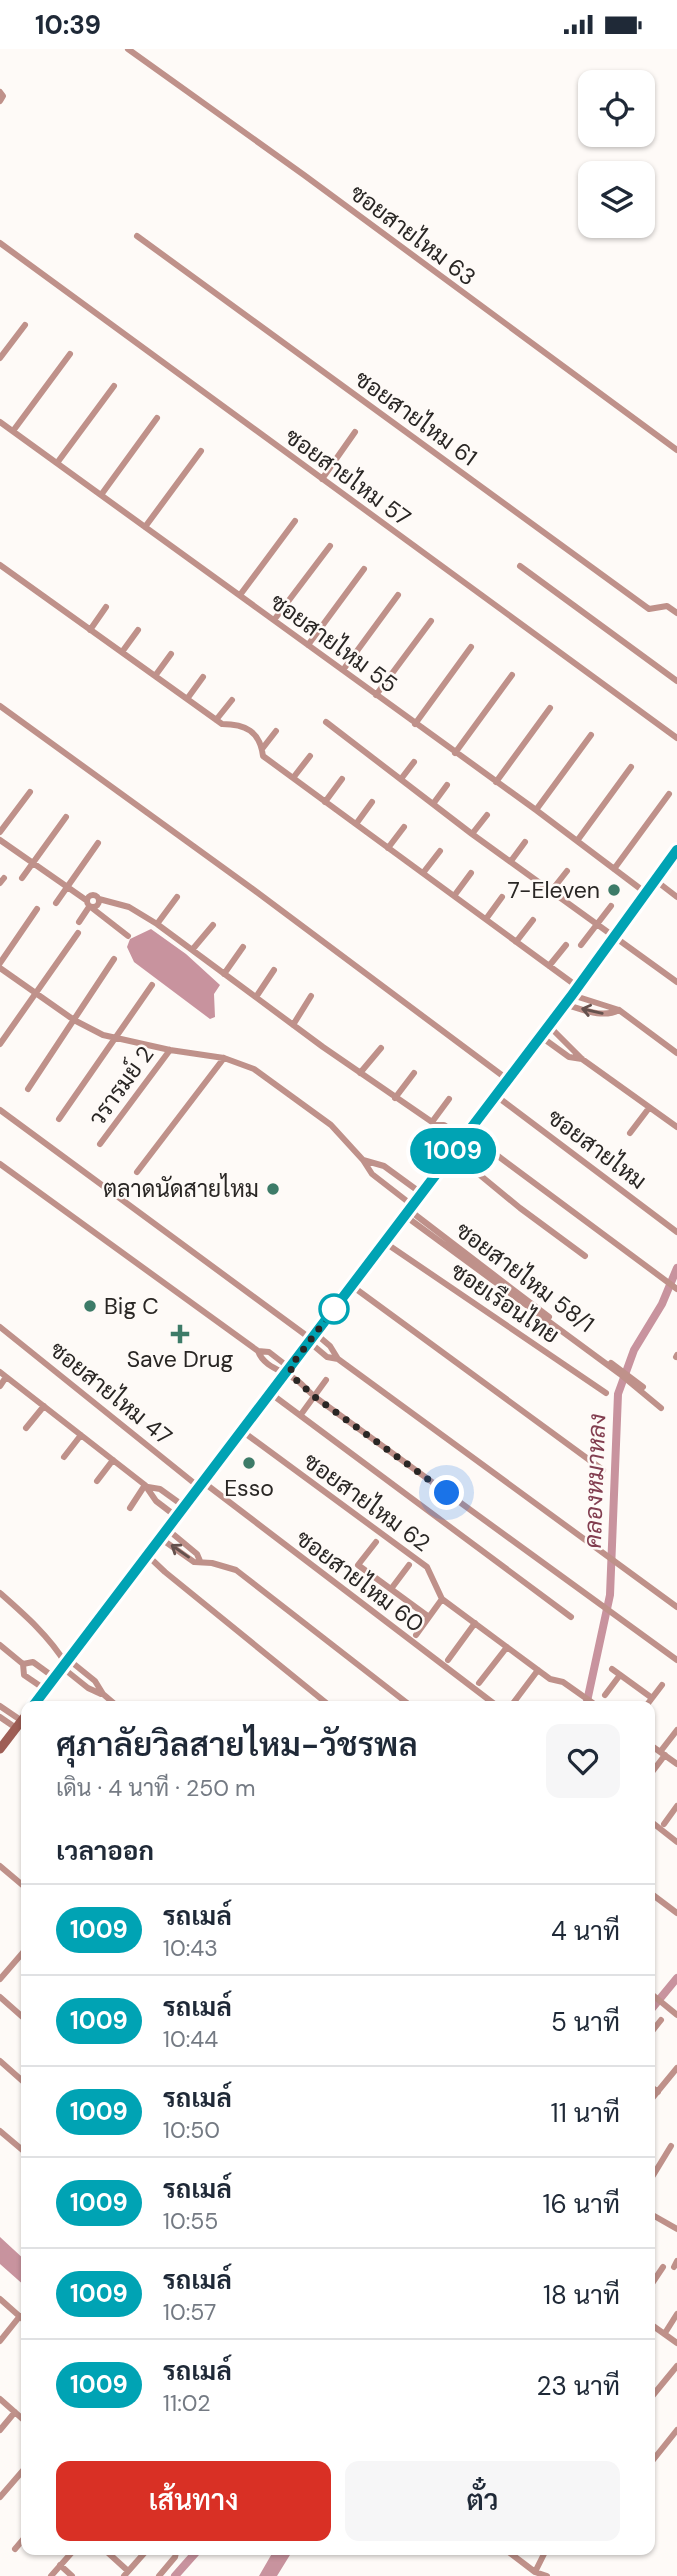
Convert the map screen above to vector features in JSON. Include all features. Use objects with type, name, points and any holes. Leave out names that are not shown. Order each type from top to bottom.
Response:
[{"type":"main road","points":[[37,1701],[549,1026],[677,850]]},
{"type":"main road","points":[[0,1749],[21,1721]]},
{"type":"street","name":"ซอยสายไหม 63","points":[[128,49],[677,450]]},
{"type":"street","points":[[0,92],[3,96],[0,101]]},
{"type":"street","name":"ซอยสายไหม 61","points":[[137,236],[649,609],[667,606],[677,613]]},
{"type":"street","name":"ซอยสายไหม 57","points":[[0,243],[677,738]]},
{"type":"street","points":[[0,358],[25,325]]},
{"type":"street","points":[[13,431],[70,354]]},
{"type":"street","points":[[57,464],[114,386]]},
{"type":"street","points":[[101,495],[157,418]]},
{"type":"street","name":"ซอยสายไหม 55","points":[[0,422],[536,810],[646,893]]},
{"type":"street","points":[[322,479],[355,432]]},
{"type":"street","points":[[145,527],[201,451]]},
{"type":"street","points":[[240,595],[295,521]]},
{"type":"street","points":[[274,620],[330,546]]},
{"type":"street","points":[[0,565],[216,720],[244,726],[256,736],[263,756],[549,966],[575,991],[619,1010],[677,1053]]},
{"type":"street","points":[[520,566],[677,681]]},
{"type":"street","points":[[308,645],[364,569]]},
{"type":"street","points":[[343,670],[398,595]]},
{"type":"street","points":[[90,630],[106,607]]},
{"type":"street","points":[[376,695],[431,621]]},
{"type":"street","points":[[122,652],[138,630]]},
{"type":"street","points":[[415,724],[471,647]]},
{"type":"street","points":[[155,675],[171,654]]},
{"type":"street","points":[[455,753],[512,675]]},
{"type":"street","points":[[187,699],[203,677]]},
{"type":"street","points":[[216,720],[232,700]]},
{"type":"street","points":[[0,706],[254,890],[507,1079]]},
{"type":"street","points":[[496,782],[550,708]]},
{"type":"street","points":[[326,722],[472,834],[677,982]]},
{"type":"street","points":[[262,749],[276,731]]},
{"type":"street","points":[[536,810],[591,735]]},
{"type":"street","points":[[293,778],[310,756]]},
{"type":"street","points":[[401,779],[414,762]]},
{"type":"street","points":[[577,841],[631,767]]},
{"type":"street","points":[[325,802],[342,779]]},
{"type":"street","points":[[433,804],[447,785]]},
{"type":"street","points":[[0,832],[30,792]]},
{"type":"street","points":[[614,869],[669,794]]},
{"type":"street","points":[[356,824],[372,802]]},
{"type":"street","points":[[472,834],[487,815]]},
{"type":"street","points":[[22,878],[66,817]]},
{"type":"street","points":[[388,848],[404,827]]},
{"type":"street","points":[[0,840],[128,936]]},
{"type":"street","points":[[512,861],[525,842]]},
{"type":"street","points":[[56,903],[98,843]]},
{"type":"street","points":[[423,873],[440,851]]},
{"type":"street","points":[[552,890],[567,871]]},
{"type":"street","points":[[453,896],[471,873]]},
{"type":"street","points":[[655,880],[677,897]]},
{"type":"street","points":[[79,922],[89,905],[91,895],[96,895],[99,899],[129,907],[157,923],[293,1025],[434,1123],[438,1132],[494,1153],[677,1289]]},
{"type":"street","points":[[157,923],[177,897]]},
{"type":"street","points":[[486,919],[502,897]]},
{"type":"street","points":[[89,905],[98,905],[99,899]]},
{"type":"street","points":[[581,945],[611,906]]},
{"type":"street","points":[[0,966],[37,909]]},
{"type":"street","points":[[516,942],[533,920]]},
{"type":"street","points":[[192,950],[213,925]]},
{"type":"street","points":[[0,1044],[78,933]]},
{"type":"street","points":[[549,966],[566,945]]},
{"type":"street","points":[[224,974],[243,947]]},
{"type":"street","points":[[28,1089],[114,959]]},
{"type":"street","name":"ซอยสายไหม 58/1","points":[[0,966],[74,1020],[115,1039],[224,1058],[254,1069],[331,1125],[372,1174],[408,1210],[638,1385],[661,1408]]},
{"type":"street","points":[[256,996],[274,970]]},
{"type":"street","points":[[59,1119],[152,985]]},
{"type":"street","points":[[293,1025],[311,996]]},
{"type":"street","points":[[564,1005],[610,1015],[619,1010]]},
{"type":"street","points":[[549,1026],[582,1059],[677,1127]]},
{"type":"street","points":[[540,1036],[569,1056],[582,1059]]},
{"type":"street","points":[[360,1073],[381,1048]]},
{"type":"street","name":"วรารมย์ 2","points":[[100,1144],[170,1049]]},
{"type":"street","points":[[137,1173],[224,1058]]},
{"type":"street","points":[[396,1098],[414,1073]]},
{"type":"street","name":"ซอยสายไหม","points":[[495,1095],[677,1232]]},
{"type":"street","points":[[434,1123],[449,1099]]},
{"type":"street","points":[[630,1133],[649,1108]]},
{"type":"street","points":[[0,1110],[311,1338],[330,1346],[338,1359],[677,1607]]},
{"type":"street","points":[[460,1142],[520,1208],[585,1256]]},
{"type":"street","points":[[363,1160],[384,1166],[421,1193]]},
{"type":"street","points":[[0,1164],[258,1350],[263,1360],[288,1371],[315,1397],[677,1660]]},
{"type":"street","points":[[384,1184],[392,1174]]},
{"type":"street","name":"ซอยเรือนไทย","points":[[384,1242],[607,1393]]},
{"type":"street","points":[[352,1286],[603,1470]]},
{"type":"street","name":"ซอยสายไหม 47","points":[[0,1327],[201,1485]]},
{"type":"street","points":[[311,1338],[327,1357],[338,1359]]},
{"type":"street","points":[[0,1386],[3,1374],[147,1486],[156,1501],[177,1517]]},
{"type":"street","points":[[302,1413],[326,1380]]},
{"type":"street","points":[[270,1394],[571,1616]]},
{"type":"street","points":[[26,1429],[44,1406]]},
{"type":"street","name":"ซอยสายไหม 62","points":[[242,1431],[427,1567],[442,1599],[550,1679],[563,1682],[590,1701]]},
{"type":"street","points":[[64,1457],[81,1434]]},
{"type":"street","points":[[97,1481],[113,1460]]},
{"type":"street","name":"ซอยสายไหม 60","points":[[201,1485],[490,1701]]},
{"type":"street","points":[[147,1486],[160,1489],[185,1507]]},
{"type":"street","points":[[130,1508],[147,1486]]},
{"type":"street","points":[[167,1528],[197,1554],[200,1561]]},
{"type":"street","points":[[160,1538],[194,1562],[200,1561],[236,1570],[405,1701]]},
{"type":"street","points":[[376,1542],[358,1565],[429,1617]]},
{"type":"street","points":[[147,1555],[324,1701]]},
{"type":"street","points":[[391,1589],[409,1565]]},
{"type":"street","points":[[0,1593],[54,1644],[66,1664],[88,1688],[103,1694],[111,1701]]},
{"type":"street","points":[[416,1635],[442,1599]]},
{"type":"street","points":[[448,1660],[475,1623]]},
{"type":"street","points":[[0,1645],[23,1664],[24,1675],[46,1690]]},
{"type":"street","points":[[478,1683],[507,1647]]},
{"type":"street","points":[[23,1664],[33,1662],[55,1678]]},
{"type":"street","points":[[612,1669],[652,1697]]},
{"type":"street","points":[[515,1701],[538,1670]]},
{"type":"street","points":[[605,1695],[620,1675]]},
{"type":"street","points":[[649,1701],[662,1685]]},
{"type":"street","points":[[0,1706],[21,1721]]},
{"type":"street","points":[[0,1717],[21,1721]]},
{"type":"street","points":[[655,1766],[677,1730]]},
{"type":"street","points":[[655,1749],[677,1764]]},
{"type":"street","points":[[664,1824],[677,1806]]},
{"type":"street","points":[[655,1825],[677,1842]]},
{"type":"street","points":[[0,1866],[21,1884]]},
{"type":"street","points":[[655,1896],[677,1913]]},
{"type":"street","points":[[0,1979],[21,1954]]},
{"type":"street","points":[[0,1997],[21,2015]]},
{"type":"street","points":[[655,1997],[674,2013]]},
{"type":"street","points":[[655,2028],[661,2020]]},
{"type":"street","points":[[0,2061],[21,2080]]},
{"type":"street","points":[[655,2095],[677,2068]]},
{"type":"street","points":[[0,2131],[21,2146]]},
{"type":"street","points":[[655,2172],[671,2146]]},
{"type":"street","points":[[655,2216],[677,2229]]},
{"type":"street","points":[[655,2279],[663,2267]]},
{"type":"street","points":[[0,2299],[20,2316],[0,2341]]},
{"type":"street","points":[[665,2333],[677,2314]]},
{"type":"street","points":[[655,2327],[677,2343]]},
{"type":"street","points":[[655,2393],[677,2366]]},
{"type":"street","points":[[0,2399],[21,2417]]},
{"type":"street","points":[[0,2430],[15,2412]]},
{"type":"street","points":[[656,2456],[677,2430]]},
{"type":"street","points":[[0,2497],[21,2473]]},
{"type":"street","points":[[15,2549],[21,2542]]},
{"type":"street","points":[[51,2576],[69,2555]]},
{"type":"street","points":[[109,2555],[126,2574],[143,2555]]},
{"type":"street","points":[[159,2576],[176,2555]]},
{"type":"street","points":[[516,2555],[535,2572],[547,2576]]},
{"type":"street","points":[[535,2572],[544,2555]]},
{"type":"street","points":[[60,2565],[72,2576]]},
{"type":"shaded area","points":[[151,929],[186,954],[220,985],[214,994],[215,1017],[210,1019],[134,962],[127,947],[130,939]]},
{"type":"shaded area","points":[[0,2237],[21,2256],[21,2283],[0,2264]]},
{"type":"shaded area","points":[[271,2555],[290,2555],[277,2576],[259,2576]]},
{"type":"waterway","name":"คลองหมาหลง","points":[[587,1701],[610,1595],[618,1394],[634,1350],[662,1304],[677,1268]]},
{"type":"waterway","points":[[655,2005],[677,1978]]},
{"type":"waterway","points":[[175,2576],[194,2555]]},
{"type":"bus line","name":"1009","points":[[37,1701],[572,995],[677,850]]},
{"type":"place","name":"7-Eleven","points":[[614,890]]},
{"type":"place","name":"ตลาดนัดสายไหม","points":[[273,1189]]},
{"type":"place","name":"Big C","points":[[90,1306]]},
{"type":"place","name":"Save Drug","points":[[180,1334]]},
{"type":"place","name":"Esso","points":[[249,1463]]},
{"type":"route","points":[[334,1309],[290,1367],[295,1379],[315,1397],[447,1493]]}]
